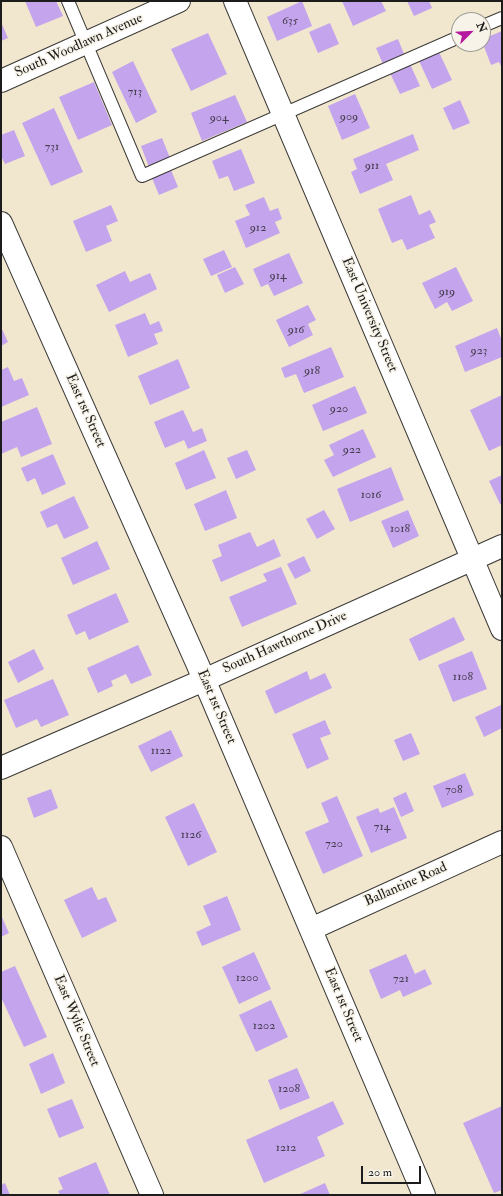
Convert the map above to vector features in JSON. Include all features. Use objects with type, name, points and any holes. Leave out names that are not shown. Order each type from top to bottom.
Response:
[{"type":"street","name":"South Woodlawn Avenue","points":[[1,81],[179,1]]},
{"type":"street","name":"East University Street","points":[[235,1],[502,629]]},
{"type":"street","name":"East 1st Street","points":[[1,223],[204,680],[424,1195]]},
{"type":"street","name":"South Hawthorne Drive","points":[[1,768],[204,680],[502,546]]},
{"type":"street","name":"Ballantine Road","points":[[311,929],[502,842]]},
{"type":"street","name":"East Wylie Street","points":[[1,847],[152,1195]]},
{"type":"lane","points":[[68,1],[142,176],[451,41]]},
{"type":"lane","points":[[491,23],[502,18]]},
{"type":"building","points":[[25,1],[56,1],[63,16],[36,27]]},
{"type":"building","points":[[302,1],[312,26],[277,41],[267,17]]},
{"type":"building","points":[[342,1],[381,1],[386,11],[353,26]]},
{"type":"building","points":[[407,1],[429,1],[432,8],[414,16]]},
{"type":"building","points":[[1,22],[8,38],[1,41]]},
{"type":"building","points":[[330,23],[339,44],[318,53],[309,32]]},
{"type":"building","points":[[502,31],[502,68],[499,62],[491,65],[486,52],[491,52],[491,36]]},
{"type":"building","points":[[208,33],[227,74],[191,91],[171,49]]},
{"type":"building","points":[[398,39],[404,54],[383,64],[376,48]]},
{"type":"building","points":[[439,52],[452,80],[432,89],[419,61]]},
{"type":"building","points":[[133,61],[157,112],[136,123],[112,72]]},
{"type":"building","points":[[410,64],[420,86],[400,94],[390,73]]},
{"type":"building","points":[[94,82],[112,125],[78,140],[59,97]]},
{"type":"building","points":[[355,94],[370,128],[342,140],[328,106]]},
{"type":"building","points":[[235,95],[247,122],[202,141],[191,113]]},
{"type":"building","points":[[460,100],[470,123],[453,130],[443,108]]},
{"type":"building","points":[[54,108],[83,172],[51,186],[22,123]]},
{"type":"building","points":[[14,130],[25,156],[5,164],[1,156],[1,135]]},
{"type":"building","points":[[413,134],[419,150],[386,164],[393,180],[360,194],[351,172],[357,169],[353,159]]},
{"type":"building","points":[[162,138],[170,158],[149,167],[141,146]]},
{"type":"building","points":[[241,149],[255,183],[234,191],[228,176],[219,179],[212,161]]},
{"type":"building","points":[[171,170],[178,187],[159,195],[152,178]]},
{"type":"building","points":[[411,195],[419,215],[430,210],[436,222],[429,225],[435,238],[407,250],[402,239],[392,243],[378,209]]},
{"type":"building","points":[[264,197],[270,211],[278,208],[282,219],[275,222],[280,233],[246,248],[235,221],[250,215],[245,205]]},
{"type":"building","points":[[111,205],[118,221],[106,226],[112,241],[86,252],[73,221]]},
{"type":"building","points":[[224,250],[232,267],[211,276],[203,259]]},
{"type":"building","points":[[289,253],[303,283],[274,296],[268,284],[261,287],[253,269]]},
{"type":"building","points":[[235,267],[244,284],[225,293],[217,275]]},
{"type":"building","points":[[456,267],[473,301],[452,311],[447,302],[435,309],[422,283]]},
{"type":"building","points":[[125,271],[130,282],[150,273],[157,289],[109,312],[96,285]]},
{"type":"building","points":[[308,305],[316,320],[308,324],[313,335],[289,347],[276,320]]},
{"type":"building","points":[[145,313],[150,325],[159,321],[163,331],[154,334],[158,344],[128,357],[115,325]]},
{"type":"building","points":[[1,327],[8,342],[1,346]]},
{"type":"building","points":[[497,328],[502,341],[502,357],[465,372],[455,346]]},
{"type":"building","points":[[331,347],[344,377],[304,393],[296,374],[285,378],[281,368]]},
{"type":"building","points":[[178,359],[190,388],[150,405],[138,376]]},
{"type":"building","points":[[8,367],[14,381],[22,378],[29,395],[1,407],[1,370]]},
{"type":"building","points":[[355,386],[367,413],[323,431],[312,405]]},
{"type":"building","points":[[502,395],[502,445],[489,451],[470,410]]},
{"type":"building","points":[[37,407],[52,444],[21,457],[17,447],[1,454],[1,422]]},
{"type":"building","points":[[183,410],[193,432],[202,428],[207,441],[188,449],[184,440],[165,448],[154,422]]},
{"type":"building","points":[[363,429],[376,457],[333,477],[324,460],[334,455],[329,445]]},
{"type":"building","points":[[204,450],[216,478],[186,490],[175,463]]},
{"type":"building","points":[[247,450],[256,470],[236,479],[227,458]]},
{"type":"building","points":[[53,454],[66,484],[42,495],[35,478],[27,482],[21,468]]},
{"type":"building","points":[[391,467],[404,500],[350,522],[337,489]]},
{"type":"building","points":[[502,475],[502,504],[500,504],[489,481]]},
{"type":"building","points":[[226,490],[237,518],[205,531],[194,504]]},
{"type":"building","points":[[74,496],[89,528],[64,539],[57,524],[47,528],[40,512]]},
{"type":"building","points":[[324,510],[335,529],[317,539],[306,519]]},
{"type":"building","points":[[408,510],[419,536],[393,548],[381,521]]},
{"type":"building","points":[[250,532],[257,547],[274,539],[281,556],[221,582],[212,560],[222,556],[218,545]]},
{"type":"building","points":[[97,541],[110,569],[73,585],[61,558]]},
{"type":"building","points":[[304,556],[311,571],[295,579],[287,564]]},
{"type":"building","points":[[281,567],[297,604],[242,627],[229,597],[267,581],[263,574]]},
{"type":"building","points":[[116,593],[129,622],[89,640],[85,631],[76,635],[67,615]]},
{"type":"building","points":[[454,617],[465,640],[419,661],[409,639]]},
{"type":"building","points":[[138,645],[152,675],[131,684],[126,674],[111,681],[113,686],[98,693],[87,668]]},
{"type":"building","points":[[34,649],[44,669],[18,683],[8,662]]},
{"type":"building","points":[[472,651],[487,689],[453,702],[438,665]]},
{"type":"building","points":[[307,671],[310,680],[325,673],[332,688],[275,714],[265,691]]},
{"type":"building","points":[[53,679],[69,715],[41,727],[37,719],[16,728],[4,700]]},
{"type":"building","points":[[501,705],[502,728],[484,737],[475,717]]},
{"type":"building","points":[[325,720],[331,734],[320,738],[329,759],[307,769],[292,734]]},
{"type":"building","points":[[171,730],[183,756],[151,772],[138,746]]},
{"type":"building","points":[[411,733],[420,754],[403,761],[394,740]]},
{"type":"building","points":[[465,773],[474,795],[442,808],[433,786]]},
{"type":"building","points":[[51,789],[58,808],[34,818],[27,798]]},
{"type":"building","points":[[406,792],[414,811],[401,817],[393,798]]},
{"type":"building","points":[[337,796],[363,856],[323,874],[305,832],[329,822],[321,803]]},
{"type":"building","points":[[194,803],[217,852],[188,866],[165,817]]},
{"type":"building","points":[[394,807],[407,838],[371,853],[356,817],[378,808],[380,813]]},
{"type":"building","points":[[92,887],[98,900],[106,897],[117,921],[82,938],[64,900]]},
{"type":"building","points":[[227,896],[241,930],[202,946],[196,932],[211,925],[203,906]]},
{"type":"building","points":[[1,915],[9,933],[1,937]]},
{"type":"building","points":[[254,952],[271,989],[239,1004],[222,967]]},
{"type":"building","points":[[406,954],[415,974],[425,969],[432,984],[403,997],[400,990],[381,999],[369,970]]},
{"type":"building","points":[[15,966],[47,1037],[24,1047],[1,997],[1,972]]},
{"type":"building","points":[[271,1000],[288,1037],[256,1052],[239,1015]]},
{"type":"building","points":[[53,1053],[65,1083],[41,1094],[29,1064]]},
{"type":"building","points":[[297,1068],[310,1098],[280,1110],[268,1080]]},
{"type":"building","points":[[72,1099],[84,1128],[59,1138],[47,1109]]},
{"type":"building","points":[[333,1101],[344,1124],[317,1137],[325,1156],[264,1183],[246,1140]]},
{"type":"building","points":[[502,1106],[502,1190],[494,1193],[463,1123]]},
{"type":"building","points":[[96,1162],[110,1195],[60,1195],[58,1191],[63,1189],[58,1178]]},
{"type":"building","points":[[5,1183],[10,1195],[1,1195],[1,1185]]},
{"type":"building","points":[[325,1183],[330,1195],[298,1195]]}]
